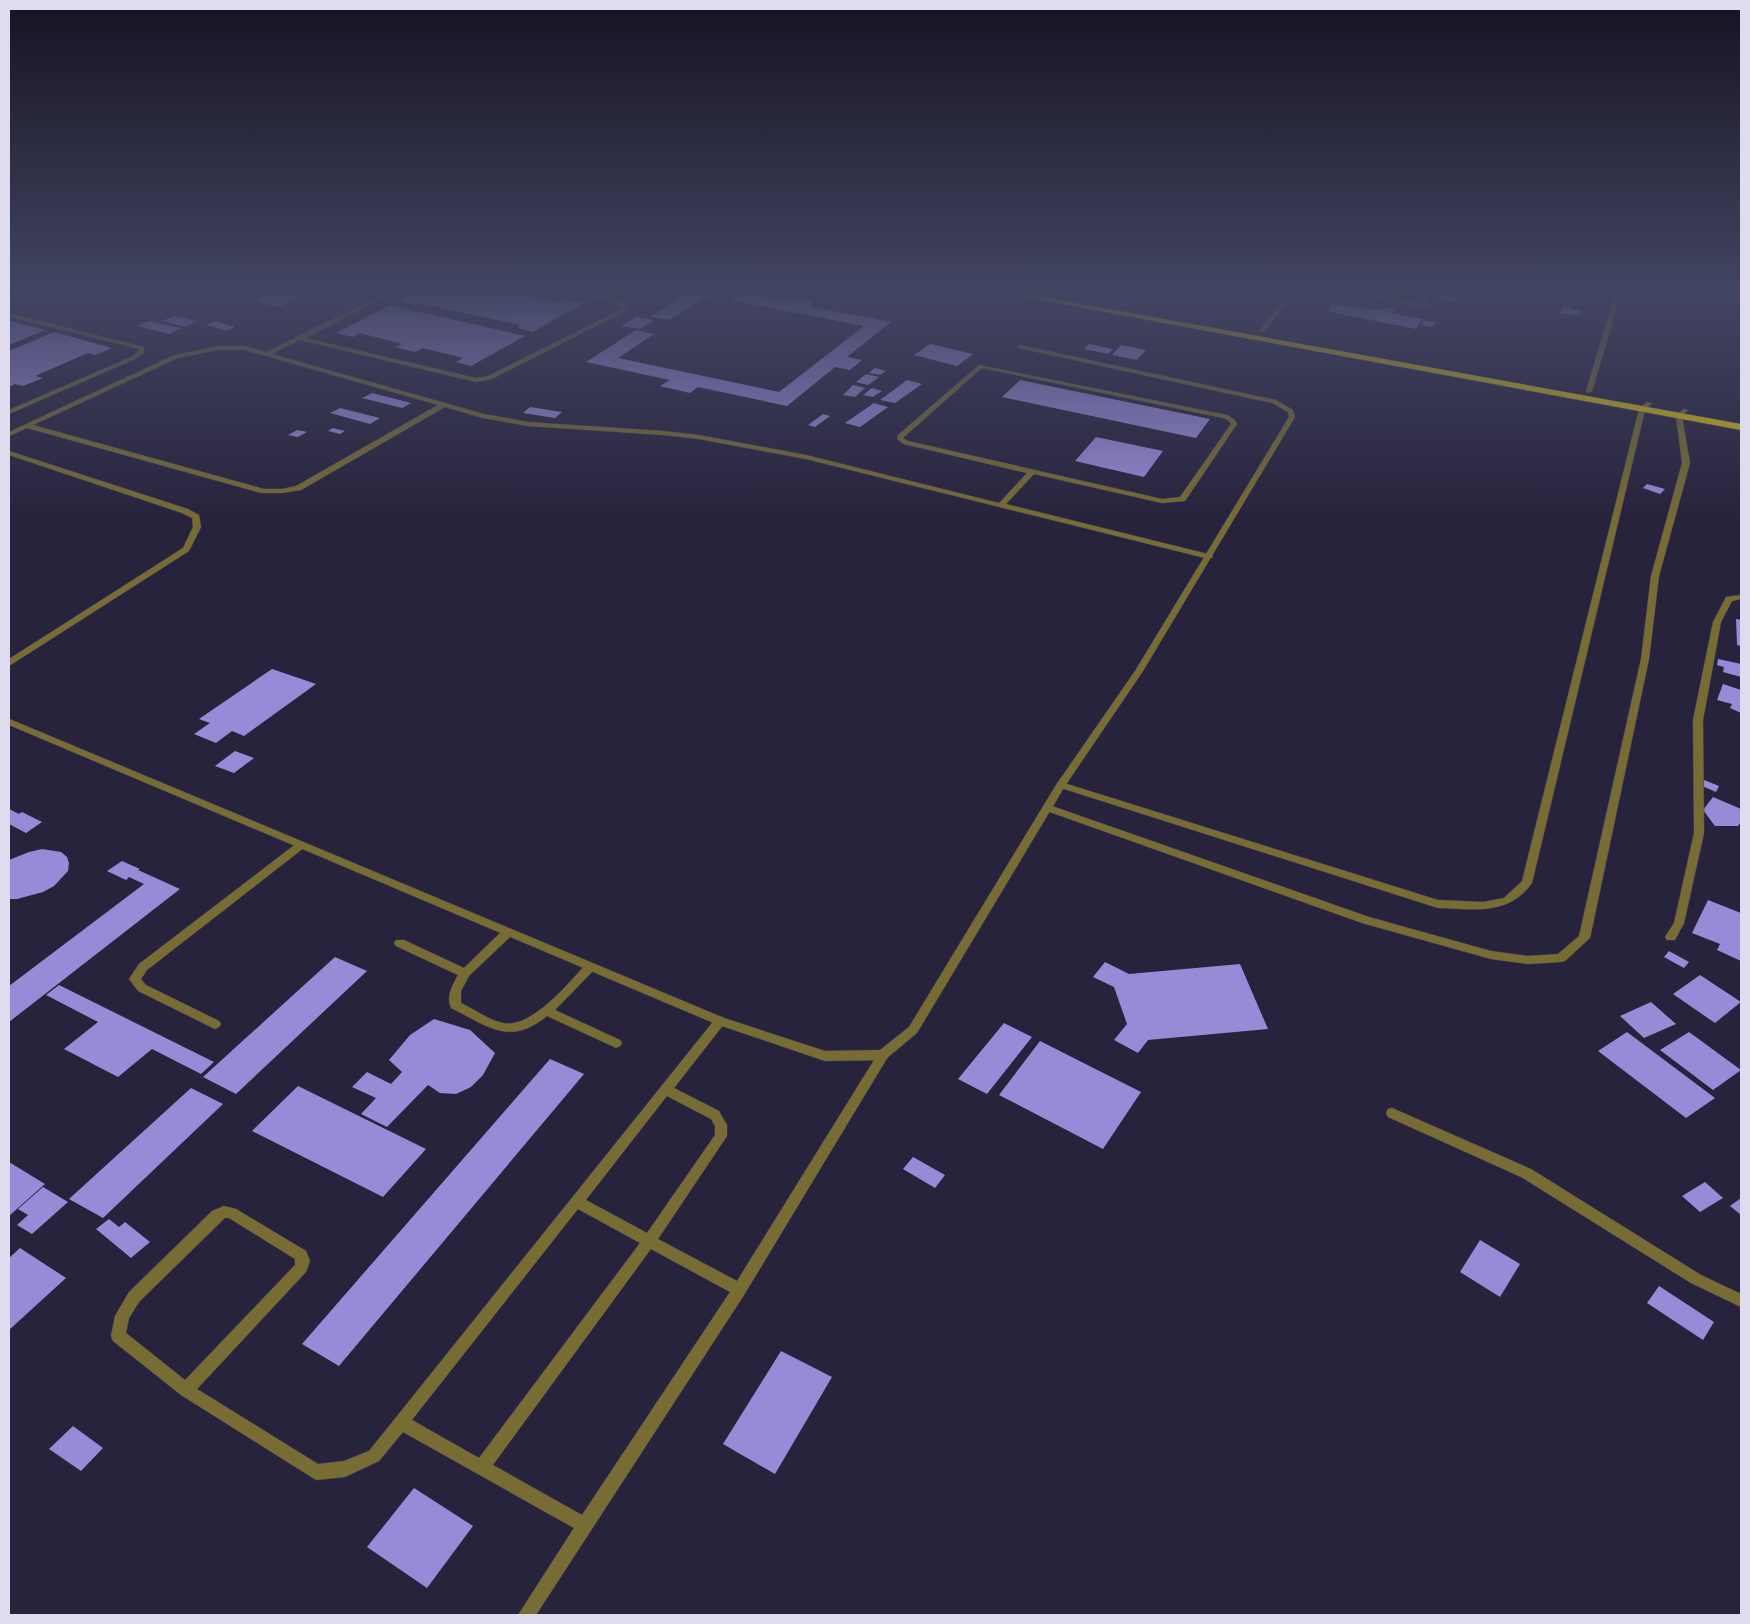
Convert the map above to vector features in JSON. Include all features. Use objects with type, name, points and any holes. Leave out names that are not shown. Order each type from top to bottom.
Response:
[{"type":"highway","points":[[1430,368],[1646,406],[1741,427]]},
{"type":"highway","points":[[1460,368],[1589,391],[1646,406]]},
{"type":"highway","points":[[1682,413],[1741,419]]},
{"type":"street","points":[[9,412],[111,368]]},
{"type":"street","points":[[9,434],[152,368]]},
{"type":"street","points":[[313,368],[442,406],[528,424],[663,433],[752,445],[1002,504],[1209,557]]},
{"type":"street","points":[[420,368],[476,380],[490,378],[510,368]]},
{"type":"street","points":[[978,368],[900,436],[900,439],[906,443],[1033,472],[1162,501],[1174,501],[1182,499],[1234,424],[1232,420],[1225,416],[990,368]]},
{"type":"street","points":[[526,1615],[739,1290],[883,1055],[913,1030],[1061,785],[1139,671],[1292,417],[1291,410],[1274,401],[1118,368]]},
{"type":"street","points":[[1589,391],[1596,368]]},
{"type":"street","points":[[92,376],[100,379]]},
{"type":"street","points":[[109,381],[118,384]]},
{"type":"street","points":[[27,426],[264,490],[282,491],[298,488],[442,406]]},
{"type":"street","points":[[1061,785],[1438,904],[1483,906],[1507,901],[1527,883],[1646,406]]},
{"type":"street","points":[[1048,808],[1356,917],[1430,940],[1491,955],[1528,960],[1561,958],[1584,938],[1645,659],[1654,576],[1686,463],[1682,413]]},
{"type":"street","points":[[9,453],[185,511],[196,517],[198,527],[186,549],[9,663]]},
{"type":"street","points":[[1002,504],[1033,472]]},
{"type":"street","points":[[1671,937],[1679,923],[1699,834],[1698,720],[1717,622],[1729,599],[1741,597]]},
{"type":"street","points":[[9,722],[720,1021],[825,1056],[883,1055]]},
{"type":"street","points":[[214,1024],[142,988],[134,979],[143,967],[301,845]]},
{"type":"street","points":[[507,932],[466,973],[455,990],[455,1005],[506,1028],[528,1024],[547,1011],[590,967]]},
{"type":"street","points":[[400,943],[466,973]]},
{"type":"street","points":[[547,1011],[616,1043]]},
{"type":"street","points":[[186,1390],[301,1268],[303,1261],[301,1255],[231,1212],[217,1214],[134,1297],[122,1316],[118,1336],[186,1390],[316,1472],[345,1469],[374,1456],[720,1021]]},
{"type":"street","points":[[482,1467],[650,1240],[721,1136],[721,1124],[715,1115],[665,1089]]},
{"type":"street","points":[[1392,1112],[1526,1173],[1696,1279],[1741,1301]]},
{"type":"street","points":[[576,1201],[739,1290]]},
{"type":"street","points":[[400,1422],[584,1525]]},
{"type":"building","points":[[9,368],[54,368],[35,376],[43,378],[23,386],[15,384],[9,387]]},
{"type":"building","points":[[613,368],[664,368],[779,392],[810,368],[834,368],[787,406],[698,387],[690,393],[660,386],[670,380]]},
{"type":"building","points":[[875,368],[886,371],[880,375],[869,373]]},
{"type":"building","points":[[866,374],[879,377],[868,385],[856,382]]},
{"type":"building","points":[[907,380],[922,384],[895,403],[880,400]]},
{"type":"building","points":[[1020,380],[1210,419],[1196,438],[1002,397]]},
{"type":"building","points":[[853,385],[865,388],[855,397],[843,395]]},
{"type":"building","points":[[872,388],[882,391],[873,397],[863,395]]},
{"type":"building","points":[[372,393],[411,403],[402,408],[362,398]]},
{"type":"building","points":[[874,403],[888,407],[860,427],[845,423]]},
{"type":"building","points":[[530,407],[562,412],[555,418],[523,413]]},
{"type":"building","points":[[340,408],[380,418],[370,424],[330,413]]},
{"type":"building","points":[[823,414],[830,416],[815,427],[808,425]]},
{"type":"building","points":[[333,428],[345,431],[340,434],[328,431]]},
{"type":"building","points":[[297,430],[307,432],[298,437],[288,435]]},
{"type":"building","points":[[1096,437],[1163,451],[1144,477],[1075,461]]},
{"type":"building","points":[[1647,484],[1665,489],[1660,494],[1643,488]]},
{"type":"building","points":[[1736,619],[1741,620],[1741,646],[1737,645]]},
{"type":"building","points":[[1718,659],[1741,664],[1741,677],[1723,672],[1724,667],[1717,665]]},
{"type":"building","points":[[272,669],[316,684],[244,736],[232,731],[216,743],[194,734],[210,723],[199,719]]},
{"type":"building","points":[[1723,684],[1741,690],[1741,713],[1730,708],[1732,704],[1717,700]]},
{"type":"building","points":[[235,751],[254,758],[234,773],[215,766]]},
{"type":"building","points":[[1704,780],[1719,786],[1716,792],[1702,786]]},
{"type":"building","points":[[1713,797],[1741,809],[1741,822],[1738,826],[1715,826],[1703,810]]},
{"type":"building","points":[[9,809],[19,814],[22,812],[42,822],[26,833],[9,824]]},
{"type":"building","points":[[42,849],[61,852],[67,857],[69,863],[68,871],[54,886],[43,892],[17,899],[9,899],[9,860]]},
{"type":"building","points":[[122,861],[180,889],[9,1022],[9,986],[144,884],[129,877],[126,880],[107,871]]},
{"type":"building","points":[[1708,900],[1741,913],[1741,961],[1717,950],[1720,944],[1692,933]]},
{"type":"building","points":[[1669,951],[1689,962],[1684,968],[1664,957]]},
{"type":"building","points":[[335,957],[367,971],[236,1094],[203,1077]]},
{"type":"building","points":[[1105,962],[1129,974],[1240,964],[1268,1029],[1148,1040],[1138,1053],[1114,1040],[1127,1024],[1114,987],[1093,977]]},
{"type":"building","points":[[1700,975],[1741,1002],[1715,1023],[1673,994]]},
{"type":"building","points":[[59,985],[214,1062],[201,1074],[152,1049],[118,1077],[64,1049],[98,1022],[46,995]]},
{"type":"building","points":[[1651,1002],[1676,1024],[1644,1038],[1620,1016]]},
{"type":"building","points":[[434,1019],[470,1030],[495,1053],[483,1075],[471,1087],[456,1094],[440,1093],[428,1085],[387,1127],[361,1114],[376,1098],[352,1087],[367,1072],[391,1084],[402,1072],[389,1060],[410,1035]]},
{"type":"building","points":[[1004,1023],[1032,1037],[987,1094],[958,1079]]},
{"type":"building","points":[[1627,1032],[1715,1098],[1686,1118],[1598,1051]]},
{"type":"building","points":[[1689,1032],[1741,1070],[1713,1090],[1660,1050]]},
{"type":"building","points":[[1040,1041],[1141,1092],[1103,1149],[999,1095]]},
{"type":"building","points":[[550,1059],[584,1074],[339,1366],[302,1344]]},
{"type":"building","points":[[298,1086],[426,1149],[383,1197],[252,1131]]},
{"type":"building","points":[[191,1088],[223,1104],[103,1218],[69,1199]]},
{"type":"building","points":[[913,1157],[945,1175],[935,1188],[903,1169]]},
{"type":"building","points":[[9,1162],[45,1184],[9,1216]]},
{"type":"building","points":[[1705,1182],[1723,1198],[1700,1212],[1682,1196]]},
{"type":"building","points":[[43,1187],[68,1202],[32,1234],[17,1225],[28,1215],[18,1209]]},
{"type":"building","points":[[1741,1198],[1741,1215],[1730,1206]]},
{"type":"building","points":[[109,1219],[119,1227],[125,1222],[150,1242],[131,1258],[96,1229]]},
{"type":"building","points":[[1480,1240],[1520,1264],[1500,1297],[1460,1272]]},
{"type":"building","points":[[20,1248],[66,1278],[9,1330],[9,1258]]},
{"type":"building","points":[[1659,1286],[1714,1322],[1703,1340],[1647,1303]]},
{"type":"building","points":[[781,1351],[832,1377],[775,1474],[723,1444]]},
{"type":"building","points":[[73,1426],[103,1448],[81,1471],[49,1449]]},
{"type":"building","points":[[414,1488],[473,1526],[427,1588],[367,1547]]}]
